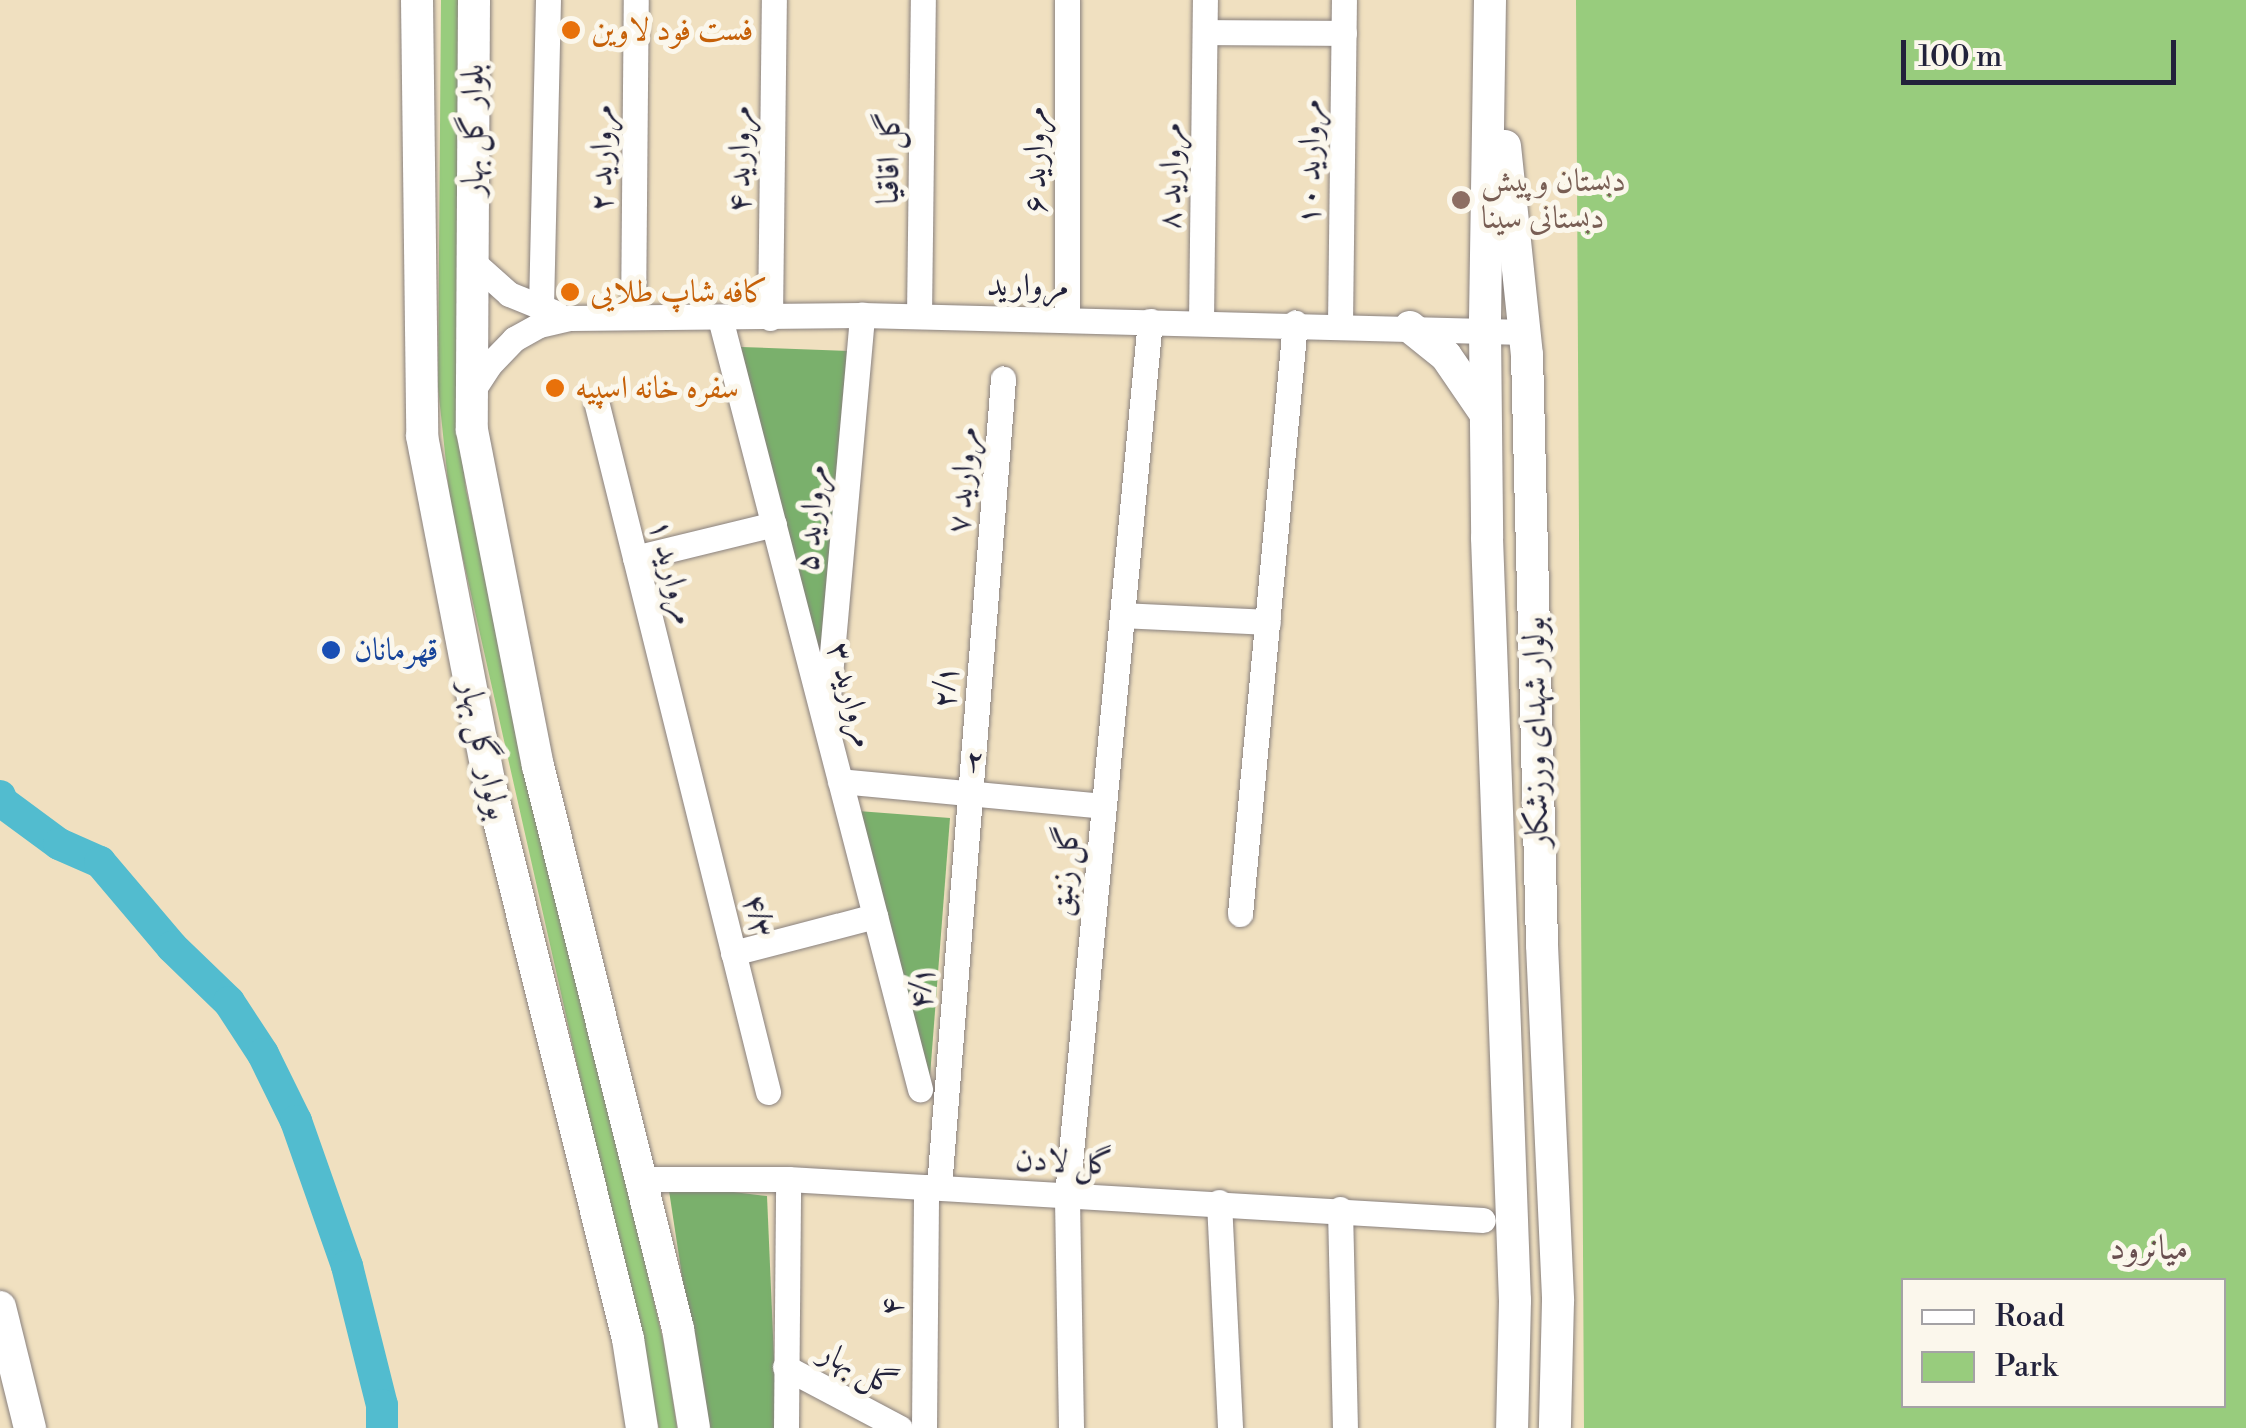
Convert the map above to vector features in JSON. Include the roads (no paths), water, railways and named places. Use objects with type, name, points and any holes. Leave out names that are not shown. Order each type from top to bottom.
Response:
[{"type":"main road","name":"بولوار گل بهار","points":[[417,0],[422,436],[488,777],[628,1339],[642,1428]]},
{"type":"main road","name":"بلوار گل بهار","points":[[472,261],[474,0]]},
{"type":"main road","name":"بولوار شهدای ورزشکار","points":[[1490,0],[1486,414],[1514,1261],[1512,1428]]},
{"type":"main road","name":"بولوار شهدای ورزشکار","points":[[1490,37],[1525,332],[1542,945],[1558,1301],[1554,1428]]},
{"type":"main road","name":"بولوار گل بهار","points":[[472,261],[472,430],[538,766],[678,1329],[694,1428]]},
{"type":"main road","points":[[1410,327],[1446,356],[1486,414]]},
{"type":"main road","points":[[0,1307],[30,1428]]},
{"type":"street","points":[[541,308],[548,0]]},
{"type":"street","name":"مروارید ۲","points":[[633,317],[636,0]]},
{"type":"street","name":"مروارید ۴","points":[[770,318],[774,0]]},
{"type":"street","name":"گل اقاقیا","points":[[920,316],[923,0]]},
{"type":"street","name":"مروارید ۶","points":[[1067,0],[1067,319]]},
{"type":"street","name":"مروارید ۸","points":[[1201,322],[1205,0]]},
{"type":"street","name":"مروارید ۱۰","points":[[1340,324],[1344,0]]},
{"type":"street","points":[[1205,32],[1344,33]]},
{"type":"street","name":"مروارید","points":[[472,261],[509,294],[570,318]]},
{"type":"street","name":"مروارید","points":[[470,395],[489,364],[514,339],[540,325],[570,318],[862,315],[1340,324],[1525,332]]},
{"type":"street","name":"مروارید ۵","points":[[826,726],[862,315]]},
{"type":"street","name":"مروارید ۳","points":[[720,318],[920,1089]]},
{"type":"street","name":"گل زنبق","points":[[1071,1428],[1067,1194],[1150,320]]},
{"type":"street","points":[[1240,914],[1296,323]]},
{"type":"street","name":"مروارید ۷","points":[[987,586],[1004,379]]},
{"type":"street","name":"مروارید ۱","points":[[597,405],[684,755]]},
{"type":"street","points":[[635,558],[774,524]]},
{"type":"street","name":"۲/۱","points":[[970,794],[987,586]]},
{"type":"street","points":[[1122,615],[1268,622]]},
{"type":"street","name":"۴/۳","points":[[684,755],[768,1092]]},
{"type":"street","name":"۲","points":[[840,781],[1104,806]]},
{"type":"street","name":"۴/۱","points":[[933,1187],[970,794]]},
{"type":"street","points":[[734,952],[875,916]]},
{"type":"street","points":[[786,1428],[788,1178]]},
{"type":"street","name":"گل لادن","points":[[641,1179],[788,1178],[1340,1208],[1483,1220]]},
{"type":"street","name":"۴","points":[[924,1428],[933,1187]]},
{"type":"street","points":[[1220,1202],[1230,1428]]},
{"type":"street","points":[[1340,1208],[1346,1428]]},
{"type":"street","name":"گل بهار","points":[[785,1367],[900,1428]]},
{"type":"waterway","points":[[0,796],[2,802],[59,844],[100,862],[172,947],[229,1002],[263,1054],[296,1121],[347,1266],[382,1405],[382,1428]]},
{"type":"place","name":"فست فود لاوین","points":[[571,30]]},
{"type":"place","name":"دبستان وپیش دبستانی سینا","points":[[1461,200]]},
{"type":"place","name":"کافه شاپ طلایی","points":[[570,292]]},
{"type":"place","name":"سفره خانه اسپیه","points":[[555,388]]},
{"type":"place","name":"قهرمانان","points":[[331,650]]},
{"type":"district","name":"میانرود","points":[[2149,1249]]}]
